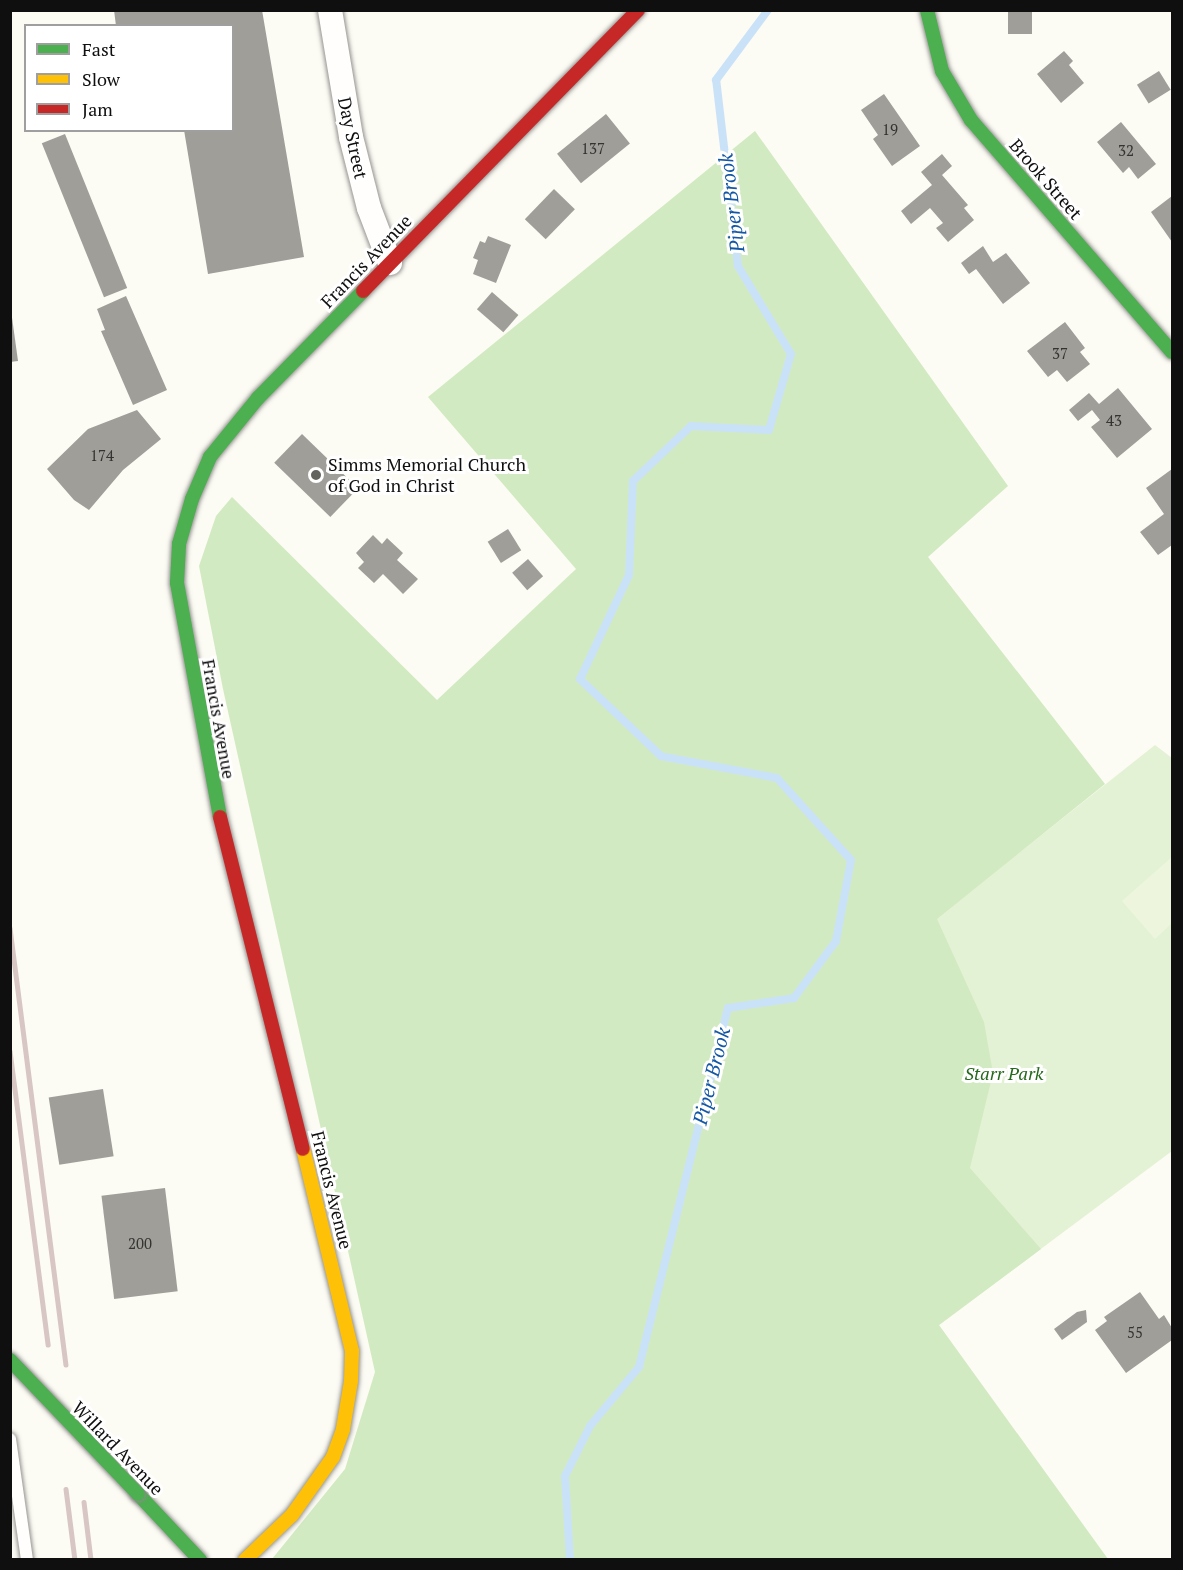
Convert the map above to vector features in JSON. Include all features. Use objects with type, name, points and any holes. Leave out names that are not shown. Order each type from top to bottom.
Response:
[{"type":"street","name":"Day Street","points":[[330,10],[351,136],[369,208],[390,263]]},
{"type":"street","name":"Francis Avenue","points":[[245,1560],[292,1515],[333,1457],[343,1429],[351,1381],[352,1351],[213,790],[177,583],[179,544],[192,499],[210,458],[258,398],[638,10]]},
{"type":"street","name":"Brook Street","points":[[927,10],[942,71],[971,120],[1173,352]]},
{"type":"street","name":"Willard Avenue","points":[[10,1360],[200,1560]]},
{"type":"lane","points":[[10,1439],[27,1560]]},
{"type":"green space","points":[[755,131],[1008,486],[928,557],[1105,784],[937,919],[984,1022],[993,1073],[970,1168],[1041,1249],[939,1325],[1108,1559],[272,1559],[345,1469],[375,1372],[223,689],[199,566],[216,516],[232,497],[437,700],[576,569],[428,397]]},
{"type":"green space","name":"Starr Park","points":[[1155,745],[1172,758],[1172,1151],[669,1527],[762,1057]]},
{"type":"green space","points":[[1172,857],[1172,923],[1155,939],[1122,901]]},
{"type":"building","points":[[114,10],[262,10],[304,257],[208,274],[184,132],[234,132],[234,24],[116,24]]},
{"type":"building","points":[[1008,10],[1032,10],[1032,34],[1008,34]]},
{"type":"building","points":[[1064,51],[1073,61],[1069,65],[1084,83],[1061,103],[1037,74]]},
{"type":"building","points":[[1159,71],[1171,90],[1149,103],[1137,85]]},
{"type":"building","points":[[884,94],[920,146],[892,166],[873,139],[878,135],[861,110]]},
{"type":"building","points":[[606,114],[630,144],[581,183],[557,154]]},
{"type":"building","points":[[1121,122],[1156,164],[1138,179],[1129,167],[1123,173],[1097,142]]},
{"type":"building","points":[[65,134],[127,288],[104,297],[42,143]]},
{"type":"building","points":[[942,154],[952,166],[942,175],[968,205],[964,208],[974,220],[948,242],[936,228],[943,223],[930,208],[911,224],[901,211],[932,185],[921,172]]},
{"type":"building","points":[[554,189],[575,209],[546,239],[525,219]]},
{"type":"building","points":[[1172,196],[1172,242],[1151,212]]},
{"type":"building","points":[[488,236],[511,245],[496,283],[473,274],[478,260],[473,258],[480,241],[485,243]]},
{"type":"building","points":[[983,246],[993,262],[1006,253],[1030,283],[1003,304],[976,269],[969,274],[961,263]]},
{"type":"building","points":[[492,292],[518,315],[503,332],[477,309]]},
{"type":"building","points":[[126,296],[167,390],[133,405],[101,331],[105,330],[97,309]]},
{"type":"building","points":[[10,303],[18,361],[10,362]]},
{"type":"building","points":[[1065,322],[1085,348],[1080,352],[1090,364],[1067,382],[1057,370],[1048,377],[1027,351]]},
{"type":"building","points":[[1118,388],[1152,429],[1117,458],[1091,427],[1100,420],[1092,410],[1078,421],[1069,410],[1089,393],[1099,404]]},
{"type":"building","points":[[137,410],[161,439],[123,470],[89,510],[74,500],[47,469],[88,429]]},
{"type":"building","name":"Simms Memorial Church of God in Christ","points":[[302,434],[358,488],[330,517],[274,463]]},
{"type":"building","points":[[1172,469],[1172,545],[1158,555],[1140,532],[1164,514],[1146,488]]},
{"type":"building","points":[[508,529],[521,550],[501,563],[488,542]]},
{"type":"building","points":[[373,535],[382,544],[387,538],[403,553],[397,560],[418,579],[403,594],[383,574],[374,583],[358,568],[364,562],[356,553]]},
{"type":"building","points":[[528,559],[543,576],[527,590],[512,573]]},
{"type":"building","points":[[103,1089],[114,1156],[59,1165],[49,1098]]},
{"type":"building","points":[[165,1188],[178,1291],[114,1299],[101,1196]]},
{"type":"building","points":[[1140,1292],[1159,1319],[1164,1315],[1172,1328],[1172,1340],[1126,1373],[1095,1330],[1107,1321],[1104,1317]]},
{"type":"building","points":[[1086,1310],[1087,1322],[1062,1340],[1054,1329],[1077,1312]]},
{"type":"waterway","name":"Piper Brook","points":[[570,1560],[565,1476],[590,1426],[639,1367],[728,1008],[794,998],[836,941],[851,860],[777,778],[661,756],[580,679],[629,575],[633,481],[691,426],[769,430],[791,354],[738,266],[716,80],[768,10]]},
{"type":"railway","points":[[10,928],[66,1364]]},
{"type":"railway","points":[[10,1051],[48,1345]]},
{"type":"railway","points":[[66,1489],[75,1560]]},
{"type":"railway","points":[[84,1502],[91,1560]]},
{"type":"traffic: fast","points":[[927,10],[942,71],[971,120],[1172,352]]},
{"type":"traffic: fast","points":[[220,817],[177,583],[179,544],[192,499],[210,457],[258,398],[363,291]]},
{"type":"traffic: fast","points":[[10,1360],[138,1494]]},
{"type":"traffic: fast","points":[[138,1494],[200,1560]]},
{"type":"traffic: slow","points":[[245,1560],[292,1515],[333,1457],[343,1429],[351,1381],[352,1351],[303,1149]]},
{"type":"traffic: jam","points":[[363,291],[638,10]]},
{"type":"traffic: jam","points":[[220,817],[303,1149]]},
{"type":"place","name":"Simms Memorial Church of God in Christ","points":[[316,475]]}]
